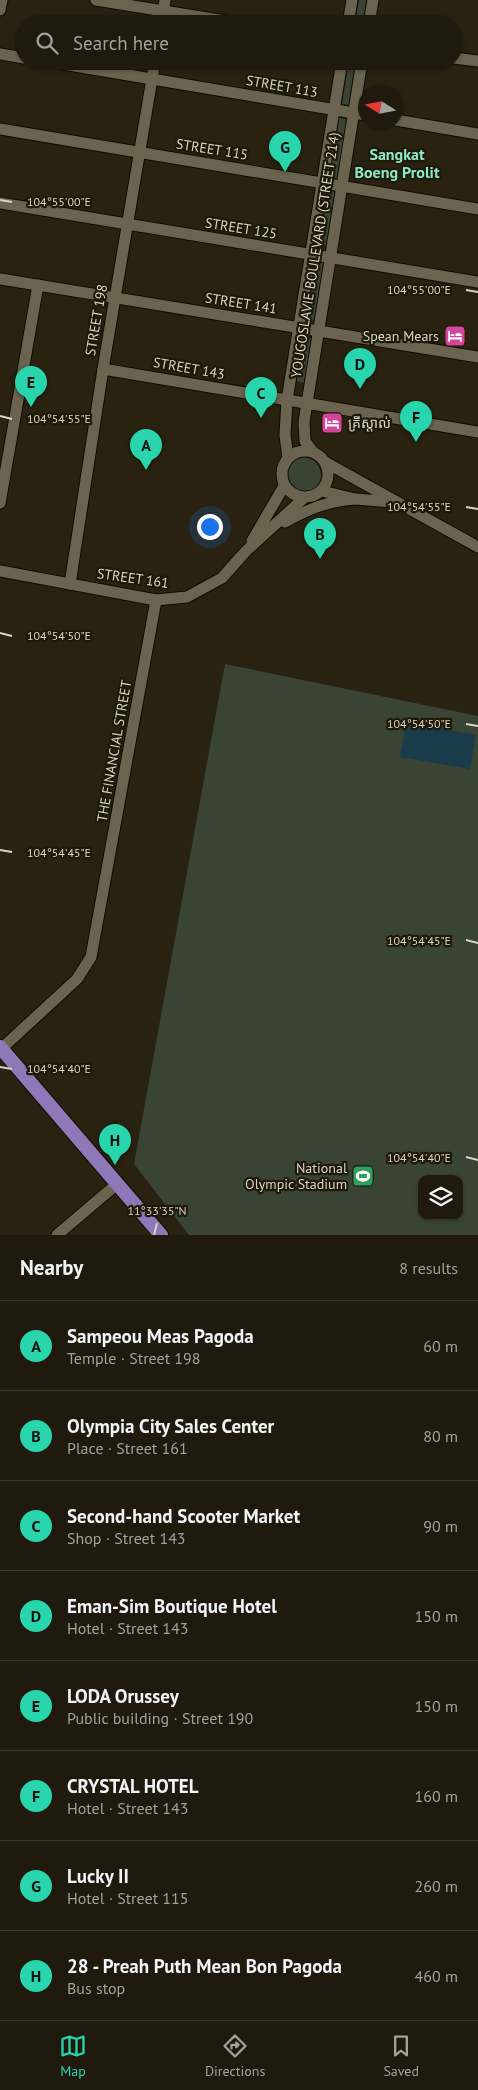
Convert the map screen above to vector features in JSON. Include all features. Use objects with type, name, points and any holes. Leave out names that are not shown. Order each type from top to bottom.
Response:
[{"type":"main road","points":[[1,1048],[161,1235]]},
{"type":"street","points":[[0,10],[2,0]]},
{"type":"street","points":[[96,0],[164,6],[204,15]]},
{"type":"street","points":[[350,15],[352,0]]},
{"type":"street","points":[[370,15],[373,0]]},
{"type":"street","points":[[0,54],[15,56]]},
{"type":"street","points":[[463,59],[478,61]]},
{"type":"street","name":"STREET 113","points":[[98,70],[358,114]]},
{"type":"street","name":"STREET 198","points":[[70,584],[103,369],[154,70]]},
{"type":"street","points":[[288,458],[285,435],[287,400],[341,70]]},
{"type":"street","name":"YOUGOSLAVIE BOULEVARD (STREET 214)","points":[[361,85],[362,70]]},
{"type":"street","points":[[403,121],[478,134]]},
{"type":"street","name":"YOUGOSLAVIE BOULEVARD (STREET 214)","points":[[313,452],[305,441],[303,432],[306,403],[342,186],[358,122]]},
{"type":"street","name":"STREET 115","points":[[0,129],[478,209]]},
{"type":"street","name":"STREET 125","points":[[0,203],[478,282]]},
{"type":"street","name":"STREET 141","points":[[0,279],[318,330],[478,358]]},
{"type":"street","points":[[0,503],[38,285]]},
{"type":"street","name":"STREET 143","points":[[103,369],[478,432]]},
{"type":"street","points":[[325,462],[328,477],[322,491],[317,495],[304,498],[292,494],[284,486],[281,475],[288,458],[297,452],[313,452],[325,462],[478,548]]},
{"type":"street","name":"STREET 161","points":[[246,551],[284,486]]},
{"type":"street","points":[[322,491],[355,499],[394,502]]},
{"type":"street","name":"STREET 161","points":[[0,571],[156,600],[187,597],[205,589],[222,578],[246,551],[304,498]]},
{"type":"street","points":[[264,535],[307,510],[332,501],[355,499]]},
{"type":"street","name":"THE FINANCIAL STREET","points":[[1,1048],[77,979],[91,957],[156,600]]},
{"type":"street","points":[[57,1235],[117,1184]]},
{"type":"green space","points":[[359,0],[366,0],[364,15],[356,15]]},
{"type":"green space","points":[[348,70],[355,70],[349,105],[342,104]]},
{"type":"green space","points":[[339,118],[348,120],[339,179],[329,177]]},
{"type":"green space","points":[[327,190],[336,191],[326,245],[318,243]]},
{"type":"green space","points":[[315,259],[325,260],[315,321],[305,320]]},
{"type":"green space","points":[[303,338],[312,339],[304,383],[296,381]]},
{"type":"green space","points":[[302,457],[315,463],[321,476],[315,489],[302,495],[289,489],[283,476],[289,463]]},
{"type":"green space","points":[[225,664],[478,716],[478,1235],[189,1235],[134,1164]]},
{"type":"water","points":[[406,723],[476,735],[470,769],[400,757]]},
{"type":"place","name":"Lucky II","points":[[285,172]]},
{"type":"place","name":"Spean Mears","points":[[455,336]]},
{"type":"place","name":"Eman-Sim Boutique Hotel","points":[[360,389]]},
{"type":"place","name":"LODA Orussey","points":[[31,407]]},
{"type":"place","name":"Second-hand Scooter Market","points":[[261,418]]},
{"type":"place","name":"គ្រីស្តាល់","points":[[332,423]]},
{"type":"place","name":"CRYSTAL HOTEL","points":[[416,442]]},
{"type":"place","name":"Sampeou Meas Pagoda","points":[[146,470]]},
{"type":"place","name":"Olympia City Sales Center","points":[[320,559]]},
{"type":"place","name":"28 - Preah Puth Mean Bon Pagoda","points":[[115,1165]]},
{"type":"place","name":"National Olympic Stadium","points":[[363,1176]]},
{"type":"district","name":"Sangkat Boeng Prolit","points":[[397,163]]}]
